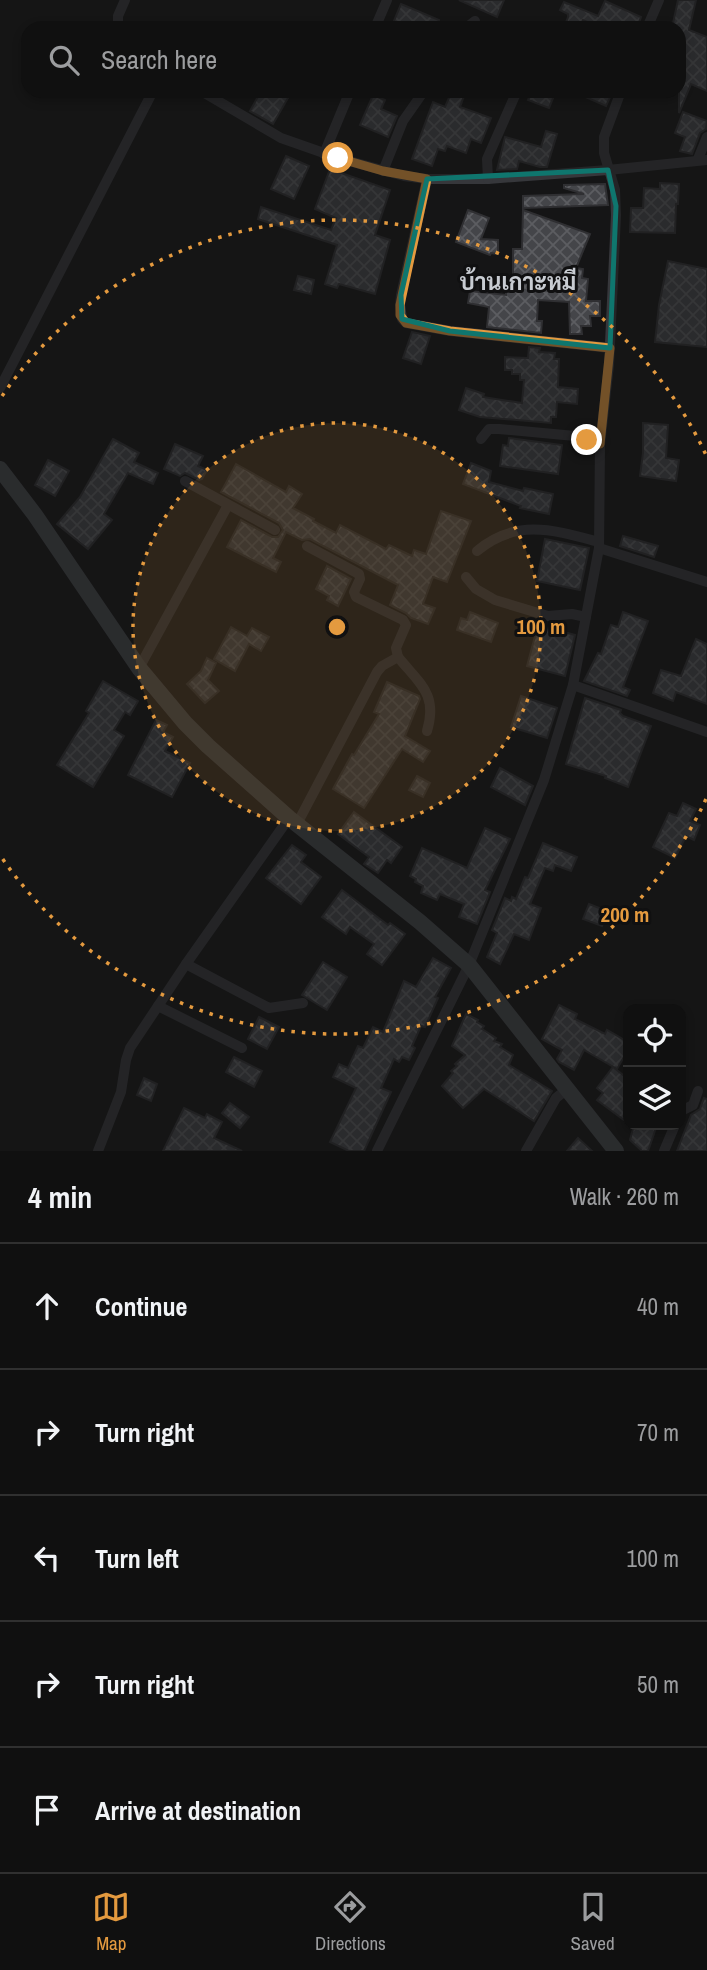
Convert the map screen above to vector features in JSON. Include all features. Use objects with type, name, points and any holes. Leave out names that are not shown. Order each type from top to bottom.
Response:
[{"type":"street","points":[[118,21],[125,0]]},
{"type":"street","points":[[378,21],[387,0]]},
{"type":"street","points":[[650,21],[659,0]]},
{"type":"street","points":[[0,388],[149,98]]},
{"type":"street","points":[[213,98],[273,134],[324,154],[383,171],[427,179],[488,179],[702,160],[707,137]]},
{"type":"street","points":[[324,154],[346,98]]},
{"type":"street","points":[[383,171],[403,121],[419,98]]},
{"type":"street","points":[[488,179],[487,159],[514,98]]},
{"type":"street","points":[[377,1151],[469,965],[544,779],[573,685],[599,545],[600,444],[610,348],[616,215],[615,190],[604,153],[604,137],[618,98]]},
{"type":"street","points":[[427,179],[401,295],[402,319],[406,323],[450,331],[610,348]]},
{"type":"street","points":[[481,439],[489,429],[499,429],[575,436],[600,444]]},
{"type":"street","points":[[0,469],[35,515],[139,668],[208,746],[293,821],[420,922],[469,965],[609,1148]]},
{"type":"street","points":[[184,481],[275,530]]},
{"type":"street","points":[[139,668],[228,505]]},
{"type":"street","points":[[477,551],[500,535],[520,530],[553,531],[707,582]]},
{"type":"street","points":[[307,547],[359,574],[360,579],[354,592],[360,601],[405,622],[396,648],[398,657],[429,698],[432,714],[427,731]]},
{"type":"street","points":[[466,577],[476,589],[495,600],[548,616],[572,614],[586,617]]},
{"type":"street","points":[[98,1151],[121,1092],[130,1048],[186,964],[293,821],[377,672],[398,657]]},
{"type":"street","points":[[573,685],[707,732]]},
{"type":"street","points":[[186,964],[269,1008],[303,1003]]},
{"type":"street","points":[[158,1006],[242,1048]]},
{"type":"street","points":[[526,1151],[556,1098],[566,1090]]},
{"type":"street","points":[[686,1108],[693,1105],[698,1091]]},
{"type":"street","points":[[664,1151],[673,1130]]},
{"type":"highlighted area","points":[[608,170],[616,206],[610,348],[450,331],[402,319],[401,295],[427,179]]},
{"type":"building","points":[[459,0],[504,0],[497,17]]},
{"type":"building","points":[[678,0],[696,0],[689,30],[707,37],[707,91],[691,84],[686,96],[686,21],[674,21]]},
{"type":"building","points":[[605,1],[641,17],[640,21],[567,21],[568,14],[560,10],[564,2],[598,16]]},
{"type":"building","points":[[401,4],[439,20],[439,21],[394,21]]},
{"type":"building","points":[[257,98],[288,98],[273,124],[250,111]]},
{"type":"building","points":[[372,98],[385,100],[381,109],[397,116],[388,137],[360,125]]},
{"type":"building","points":[[449,98],[463,98],[460,107],[491,118],[481,143],[471,139],[466,153],[447,146],[445,151],[438,149],[432,166],[412,159],[433,102],[445,107]]},
{"type":"building","points":[[529,98],[553,98],[549,108],[528,100]]},
{"type":"building","points":[[588,98],[610,98],[606,106]]},
{"type":"building","points":[[679,98],[685,98],[679,113]]},
{"type":"building","points":[[683,112],[707,121],[706,129],[700,133],[692,154],[680,151],[685,137],[675,133]]},
{"type":"building","points":[[546,131],[557,134],[547,167],[519,161],[517,169],[497,170],[505,137],[541,147]]},
{"type":"building","points":[[286,156],[309,166],[294,199],[271,189]]},
{"type":"building","points":[[330,169],[390,190],[375,235],[390,240],[375,294],[339,284],[337,288],[325,284],[337,245],[258,219],[261,207],[331,230],[336,218],[315,209]]},
{"type":"building","points":[[660,183],[679,184],[675,233],[630,232],[631,208],[643,208],[644,188],[660,189]]},
{"type":"building","points":[[605,184],[608,205],[523,208],[523,196],[584,194],[564,188],[564,185]]},
{"type":"building","points":[[468,210],[489,218],[481,239],[498,240],[498,254],[490,255],[456,242]]},
{"type":"building","points":[[523,210],[590,234],[576,268],[583,269],[582,278],[588,279],[586,301],[600,301],[600,316],[590,316],[591,326],[581,326],[582,334],[570,334],[569,302],[538,300],[537,321],[542,321],[541,333],[487,327],[489,307],[468,303],[470,291],[506,295],[506,283],[513,284],[513,249],[522,249]]},
{"type":"building","points":[[668,261],[707,269],[707,347],[655,342]]},
{"type":"building","points":[[298,276],[314,280],[311,294],[294,290]]},
{"type":"building","points":[[412,332],[430,336],[421,364],[403,358]]},
{"type":"building","points":[[529,347],[540,348],[539,352],[555,353],[554,359],[559,359],[558,387],[578,389],[577,404],[557,402],[556,417],[551,417],[551,423],[480,417],[459,410],[466,388],[484,394],[483,397],[522,403],[524,380],[520,380],[520,374],[505,370],[505,357],[528,358]]},
{"type":"building","points":[[643,423],[668,425],[666,458],[679,460],[676,481],[640,476]]},
{"type":"building","points":[[509,438],[562,445],[558,474],[500,466],[503,445],[508,446]]},
{"type":"building","points":[[113,439],[139,453],[134,462],[158,473],[153,484],[128,473],[104,514],[112,520],[88,549],[57,524],[80,497]]},
{"type":"building","points":[[175,444],[203,456],[198,466],[207,470],[202,479],[185,473],[180,476],[164,469]]},
{"type":"building","points":[[48,460],[69,471],[55,496],[35,485]]},
{"type":"building","points":[[471,463],[491,471],[489,482],[523,491],[524,488],[553,494],[549,514],[520,508],[521,506],[463,484]]},
{"type":"building","points":[[236,464],[286,492],[289,486],[302,494],[293,508],[314,519],[313,521],[336,533],[340,525],[386,549],[389,545],[412,556],[414,550],[426,554],[441,511],[471,521],[447,582],[433,577],[423,604],[435,608],[428,624],[411,618],[390,605],[398,585],[310,539],[302,540],[286,532],[273,558],[281,562],[276,572],[227,547],[241,520],[272,537],[278,537],[283,530],[279,523],[221,492]]},
{"type":"building","points":[[623,536],[658,546],[654,557],[620,546]]},
{"type":"building","points":[[545,539],[589,548],[580,590],[537,581]]},
{"type":"building","points":[[327,566],[351,579],[338,606],[327,600],[329,596],[316,589]]},
{"type":"building","points":[[470,612],[498,623],[491,642],[457,630],[461,618],[467,620]]},
{"type":"building","points":[[623,612],[648,621],[623,687],[630,690],[627,696],[584,681],[598,653],[601,654],[611,625],[618,627]]},
{"type":"building","points":[[538,625],[575,635],[565,676],[527,666]]},
{"type":"building","points":[[231,627],[247,636],[252,628],[269,637],[261,651],[249,644],[235,671],[214,659]]},
{"type":"building","points":[[696,639],[707,644],[707,704],[676,692],[673,701],[653,693],[661,670],[681,676]]},
{"type":"building","points":[[207,658],[216,663],[208,680],[219,691],[205,703],[187,684],[201,671]]},
{"type":"building","points":[[103,681],[138,701],[130,715],[125,712],[114,730],[124,736],[93,787],[57,765],[89,713],[86,711]]},
{"type":"building","points":[[387,682],[419,696],[405,736],[430,751],[423,762],[402,749],[364,808],[333,789],[352,754],[354,755],[379,714],[374,712]]},
{"type":"building","points":[[521,696],[557,708],[547,738],[511,727]]},
{"type":"building","points":[[585,698],[621,710],[623,716],[651,726],[628,787],[605,778],[606,776],[566,764]]},
{"type":"building","points":[[156,720],[167,725],[163,732],[173,737],[165,751],[190,763],[172,797],[128,775]]},
{"type":"building","points":[[500,768],[533,786],[525,805],[491,787]]},
{"type":"building","points":[[417,776],[430,783],[423,797],[409,790]]},
{"type":"building","points":[[683,803],[696,809],[690,821],[700,825],[694,840],[686,836],[675,858],[653,847],[669,813],[677,816]]},
{"type":"building","points":[[354,812],[402,847],[391,863],[387,860],[378,873],[364,864],[369,857],[338,834]]},
{"type":"building","points":[[485,828],[510,839],[485,890],[490,892],[477,924],[459,917],[464,904],[440,894],[437,900],[421,893],[423,886],[410,876],[422,848],[467,868]]},
{"type":"building","points":[[543,843],[577,857],[571,871],[555,865],[553,871],[545,868],[530,904],[541,908],[529,940],[514,934],[500,964],[487,957],[497,933],[492,930],[505,898],[511,901],[512,897],[516,899]]},
{"type":"building","points":[[292,845],[306,855],[301,862],[321,877],[301,904],[266,878]]},
{"type":"building","points":[[342,890],[388,925],[390,923],[405,934],[382,965],[367,954],[374,944],[350,927],[346,934],[322,917]]},
{"type":"building","points":[[589,904],[607,911],[602,926],[583,919]]},
{"type":"building","points":[[433,958],[451,968],[435,997],[438,998],[425,1027],[421,1026],[409,1060],[402,1057],[399,1062],[394,1059],[381,1088],[391,1092],[364,1151],[349,1151],[330,1142],[356,1088],[333,1077],[339,1064],[348,1068],[358,1046],[363,1048],[373,1027],[383,1032],[404,981],[416,987]]},
{"type":"building","points":[[323,962],[347,977],[327,1010],[302,995]]},
{"type":"building","points":[[559,1005],[577,1014],[575,1019],[605,1034],[607,1030],[623,1039],[623,1059],[617,1069],[584,1050],[574,1070],[557,1059],[562,1050],[542,1039]]},
{"type":"building","points":[[466,1014],[478,1020],[477,1022],[484,1026],[482,1029],[496,1038],[494,1041],[502,1044],[500,1047],[513,1055],[509,1065],[552,1091],[534,1121],[484,1089],[463,1108],[442,1086],[453,1073],[451,1071],[457,1066],[455,1064],[465,1055],[452,1046]]},
{"type":"building","points":[[259,1017],[279,1027],[267,1049],[248,1039]]},
{"type":"building","points":[[234,1057],[262,1071],[254,1087],[226,1072]]},
{"type":"building","points":[[613,1067],[623,1075],[623,1119],[597,1100],[603,1093],[597,1088]]},
{"type":"building","points":[[144,1078],[157,1084],[151,1101],[137,1095]]},
{"type":"building","points":[[704,1098],[707,1099],[707,1151],[677,1151],[691,1115],[700,1109]]},
{"type":"building","points":[[230,1103],[249,1117],[240,1128],[222,1113]]},
{"type":"building","points":[[184,1108],[205,1118],[207,1114],[222,1122],[214,1138],[242,1151],[163,1151]]},
{"type":"building","points":[[633,1130],[655,1130],[648,1151],[642,1151],[630,1140]]},
{"type":"building","points":[[578,1138],[592,1151],[567,1151]]},
{"type":"district","name":"บ้านเกาะหมี","points":[[518,282]]},
{"type":"route","points":[[338,158],[404,176],[427,179],[401,295],[400,315],[406,323],[450,331],[610,348],[600,444],[587,440]]}]
